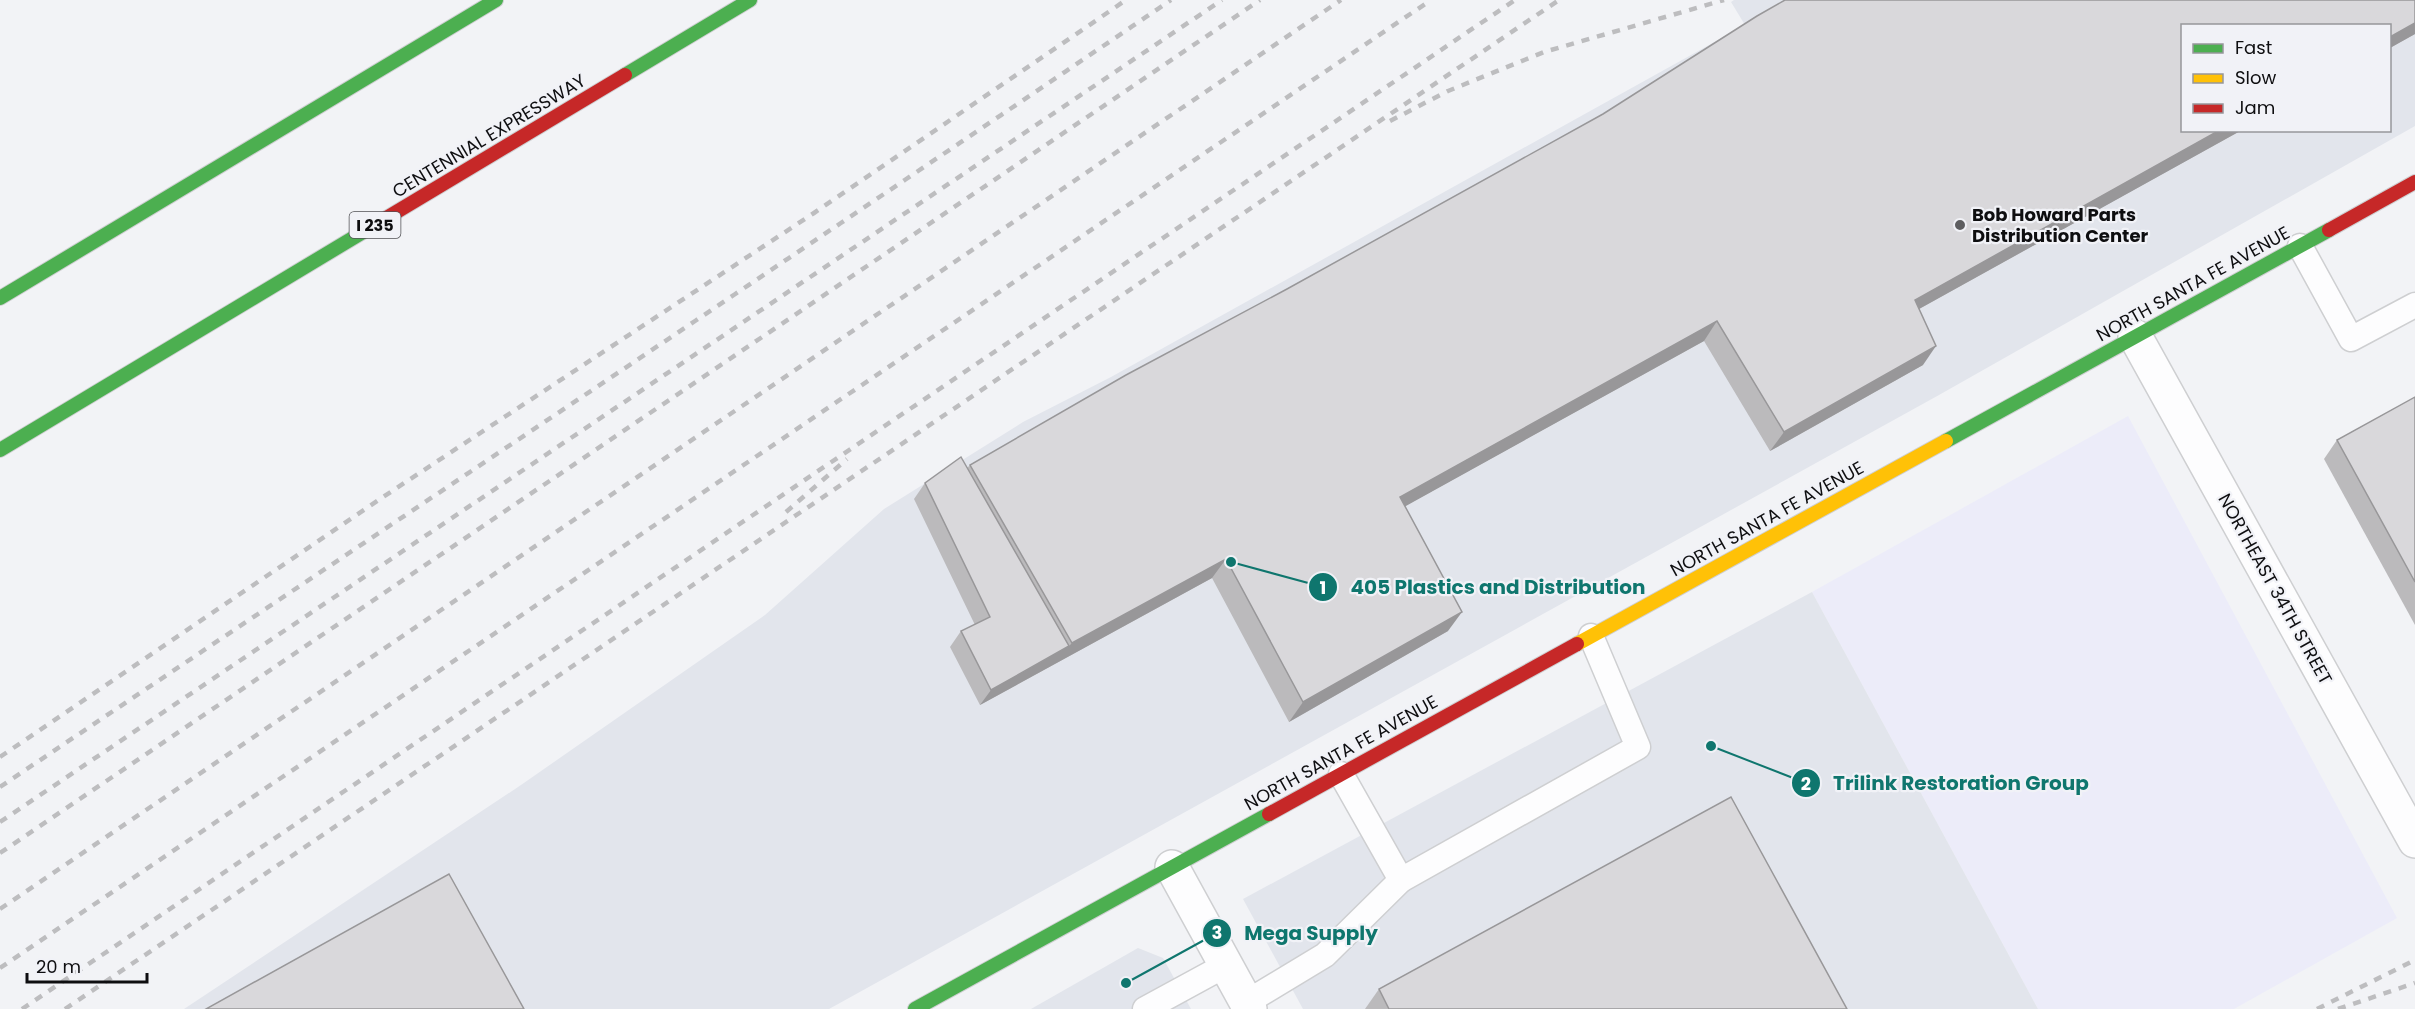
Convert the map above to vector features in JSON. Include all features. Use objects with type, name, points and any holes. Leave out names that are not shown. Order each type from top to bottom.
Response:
[{"type":"main road","points":[[0,298],[496,0]]},
{"type":"main road","name":"CENTENNIAL EXPRESSWAY","points":[[0,450],[750,0]]},
{"type":"main road","name":"NORTH SANTA FE AVENUE","points":[[915,1009],[2415,182]]},
{"type":"street","name":"NORTHEAST 34TH STREET","points":[[2135,336],[2415,841]]},
{"type":"street","points":[[1172,867],[1248,1006]]},
{"type":"lane","points":[[2300,246],[2351,339],[2415,305]]},
{"type":"lane","points":[[1248,1006],[1325,955],[1401,880],[1638,747],[1591,636]]},
{"type":"lane","points":[[1341,774],[1401,880]]},
{"type":"lane","points":[[1145,1009],[1226,965]]},
{"type":"shaded area","points":[[1734,0],[2415,0],[2415,126],[1939,395],[829,1009],[184,1009],[521,785],[765,615],[884,509],[1023,422],[1111,377],[1745,25],[1731,2]]},
{"type":"shaded area","points":[[2128,416],[2397,918],[2234,1009],[2038,1009],[1812,592]]},
{"type":"shaded area","points":[[1812,592],[2038,1009],[1303,1009],[1243,899]]},
{"type":"shaded area","points":[[1138,948],[1163,958],[1191,1009],[1031,1009]]},
{"type":"building","points":[[1785,0],[2415,0],[2415,23],[2391,36],[2391,24],[2181,24],[2181,132],[2216,132],[1915,300],[1936,346],[1784,432],[1717,321],[1400,497],[1462,612],[1303,702],[1226,559],[1072,643],[970,465],[1126,375],[1287,289],[1603,114]]},
{"type":"building","points":[[2415,397],[2415,582],[2337,440]]},
{"type":"building","points":[[961,457],[1069,646],[991,690],[961,631],[990,617],[925,483]]},
{"type":"building","points":[[1731,797],[1847,1009],[1389,1009],[1379,989]]},
{"type":"building","points":[[449,874],[524,1009],[206,1009]]},
{"type":"railway","points":[[0,757],[380,499],[814,213],[1126,0]]},
{"type":"railway","points":[[0,787],[1171,0]]},
{"type":"railway","points":[[0,822],[1222,0]]},
{"type":"railway","points":[[0,853],[1260,0]]},
{"type":"railway","points":[[0,909],[1341,0]]},
{"type":"railway","points":[[0,968],[1431,0]]},
{"type":"railway","points":[[22,1009],[1515,0]]},
{"type":"railway","points":[[65,1009],[1559,0]]},
{"type":"railway","points":[[1390,121],[1448,91],[1544,52],[1724,0]]},
{"type":"railway","points":[[786,512],[847,459]]},
{"type":"railway","points":[[2317,1009],[2415,960]]},
{"type":"railway","points":[[2338,1009],[2415,983]]},
{"type":"traffic: fast","points":[[0,298],[496,0]]},
{"type":"traffic: fast","points":[[625,75],[750,0]]},
{"type":"traffic: fast","points":[[0,450],[373,226]]},
{"type":"traffic: fast","points":[[1946,441],[2329,230]]},
{"type":"traffic: fast","points":[[915,1009],[1269,814]]},
{"type":"traffic: slow","points":[[1577,644],[1946,441]]},
{"type":"traffic: jam","points":[[373,226],[625,75]]},
{"type":"traffic: jam","points":[[2329,230],[2415,182]]},
{"type":"traffic: jam","points":[[1269,814],[1577,644]]},
{"type":"place","name":"Bob Howard Parts Distribution Center","points":[[1960,225]]},
{"type":"place","name":"405 Plastics and Distribution","points":[[1231,562]]},
{"type":"place","name":"Trilink Restoration Group","points":[[1711,746]]},
{"type":"place","name":"Mega Supply","points":[[1126,983]]}]
